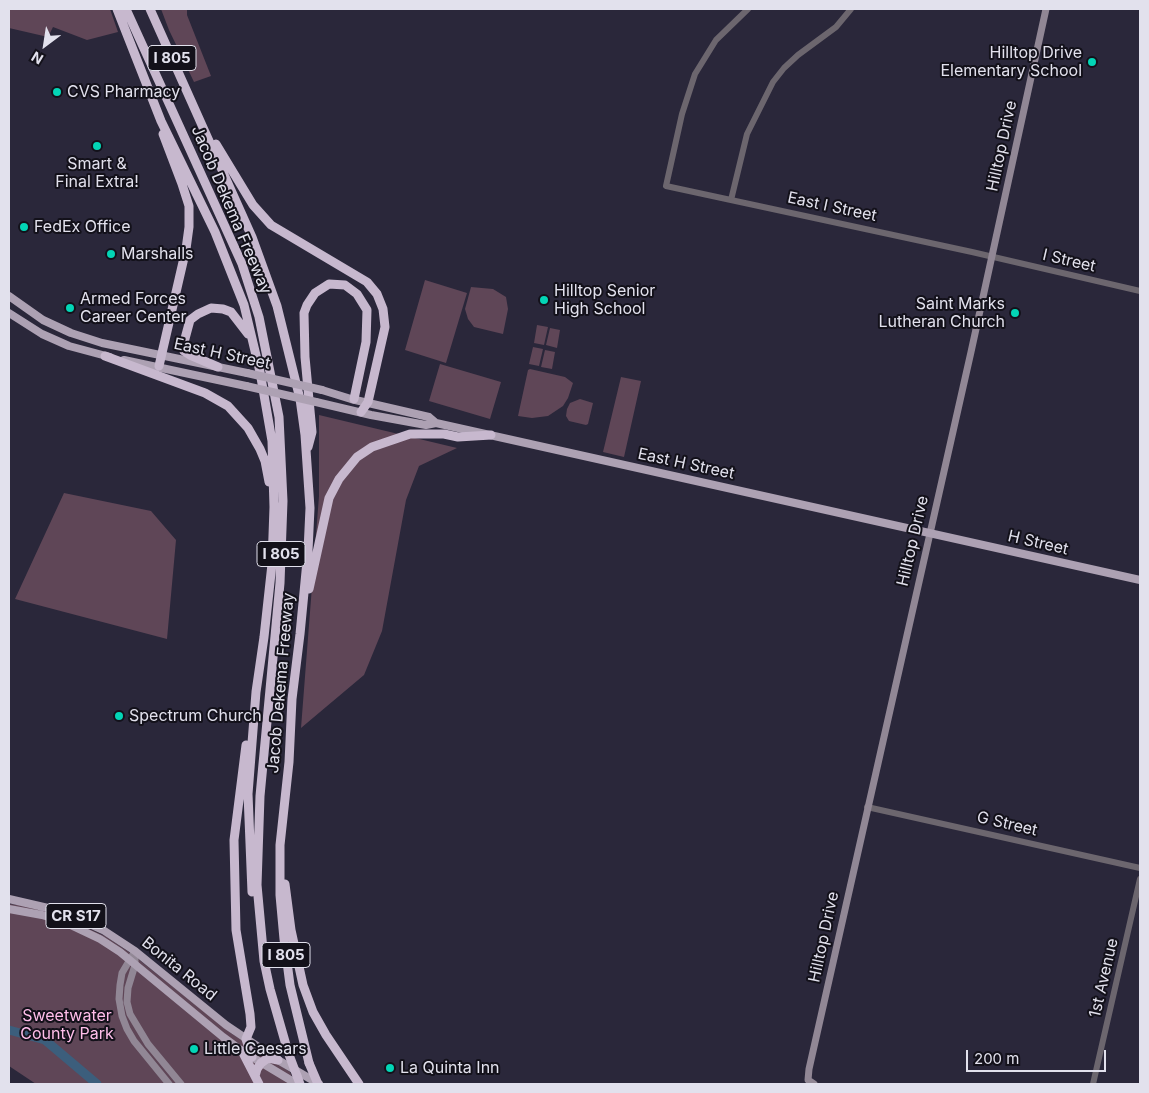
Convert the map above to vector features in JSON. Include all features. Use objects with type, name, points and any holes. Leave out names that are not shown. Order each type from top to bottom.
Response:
[{"type":"highway","points":[[116,9],[161,121],[223,251],[244,305],[260,372],[272,441],[274,507],[272,540],[248,794],[254,908],[259,947],[264,961]]},
{"type":"highway","name":"Jacob Dekema Freeway","points":[[126,9],[242,264],[259,317],[279,417],[283,501],[280,583],[258,821],[257,885],[264,961],[270,989],[299,1084]]},
{"type":"highway","name":"Jacob Dekema Freeway","points":[[150,9],[252,237],[278,306],[300,399],[310,508],[280,845],[280,895],[290,985],[309,1063],[319,1084]]},
{"type":"highway","points":[[194,107],[253,205],[271,226],[367,282],[376,294],[383,309],[385,327],[368,402],[361,412]]},
{"type":"highway","points":[[159,366],[186,249],[189,206],[164,137],[161,121]]},
{"type":"highway","points":[[306,453],[312,432],[305,357],[304,313],[314,293],[329,284],[345,286],[357,294],[367,310],[366,342],[354,400]]},
{"type":"highway","points":[[218,367],[190,356],[184,351],[183,346],[190,320],[211,308],[231,312],[247,331],[260,372]]},
{"type":"highway","points":[[105,356],[205,393],[228,406],[248,428],[265,461],[269,484],[272,540]]},
{"type":"highway","points":[[300,634],[329,498],[339,479],[357,458],[372,447],[410,434],[444,434],[458,437],[490,435]]},
{"type":"highway","points":[[252,1057],[246,1039],[251,1027],[250,1014],[236,942],[234,840],[247,735],[254,716]]},
{"type":"highway","points":[[280,845],[291,930],[303,985],[313,1012],[326,1035],[359,1084]]},
{"type":"highway","points":[[242,1051],[257,1080]]},
{"type":"highway","points":[[257,1080],[257,1069],[261,1063],[268,1058],[278,1060]]},
{"type":"main road","name":"Hilltop Drive","points":[[811,1082],[807,1077],[835,945],[992,257],[1046,9]]},
{"type":"main road","name":"East H Street","points":[[9,296],[43,320],[71,333],[102,343],[322,390],[354,400],[429,417],[436,423]]},
{"type":"main road","name":"East H Street","points":[[9,313],[42,334],[68,346],[105,356],[159,366],[361,412],[426,425],[436,423],[930,532]]},
{"type":"main road","name":"H Street","points":[[930,532],[1140,580]]},
{"type":"main road","name":"Bonita Road","points":[[9,899],[40,905],[79,918],[109,934],[135,952],[226,1025],[278,1060],[319,1084]]},
{"type":"main road","name":"Bonita Road","points":[[9,909],[42,915],[81,929],[100,939],[132,962],[242,1051],[299,1084]]},
{"type":"main road","points":[[135,952],[128,988],[127,1002],[130,1014],[148,1044],[181,1084]]},
{"type":"main road","points":[[132,962],[122,973],[119,999],[122,1016],[134,1041],[169,1084]]},
{"type":"street","name":"East I Street","points":[[748,9],[716,40],[695,74],[682,114],[666,186],[992,257]]},
{"type":"street","points":[[731,200],[747,134],[773,82],[795,58],[836,27],[851,9]]},
{"type":"street","name":"I Street","points":[[992,257],[1140,291]]},
{"type":"street","name":"G Street","points":[[867,807],[1140,868]]},
{"type":"street","name":"1st Avenue","points":[[1094,1084],[1140,879]]},
{"type":"green space","points":[[9,9],[110,9],[118,32],[87,40],[53,27],[48,37],[9,28]]},
{"type":"green space","points":[[161,9],[187,9],[187,15],[211,76],[194,82]]},
{"type":"green space","points":[[425,280],[467,293],[446,363],[405,350]]},
{"type":"green space","points":[[471,287],[493,289],[506,297],[508,309],[503,334],[474,327],[468,319],[465,309]]},
{"type":"green space","points":[[537,325],[548,327],[544,345],[534,343]]},
{"type":"green space","points":[[550,328],[560,330],[557,348],[546,345]]},
{"type":"green space","points":[[533,347],[543,349],[539,366],[529,364]]},
{"type":"green space","points":[[545,350],[555,352],[552,369],[541,367]]},
{"type":"green space","points":[[440,364],[501,382],[490,419],[429,401]]},
{"type":"green space","points":[[528,370],[565,377],[573,383],[563,406],[548,416],[532,418],[518,416]]},
{"type":"green space","points":[[621,377],[641,381],[624,457],[603,452]]},
{"type":"green space","points":[[580,399],[593,403],[588,424],[586,425],[569,421],[566,416],[570,403]]},
{"type":"green space","points":[[319,415],[457,448],[419,466],[406,500],[382,631],[364,675],[301,728],[319,496]]},
{"type":"green space","points":[[64,493],[151,511],[176,540],[167,639],[15,599]]},
{"type":"green space","name":"Sweetwater County Park","points":[[9,904],[21,905],[59,915],[105,936],[132,954],[231,1033],[290,1072],[295,1084],[36,1084],[9,1066]]},
{"type":"waterway","points":[[9,1030],[45,1040],[97,1084]]},
{"type":"place","name":"Hilltop Drive Elementary School","points":[[1092,62]]},
{"type":"place","name":"CVS Pharmacy","points":[[57,92]]},
{"type":"place","name":"Smart & Final Extra!","points":[[97,146]]},
{"type":"place","name":"FedEx Office","points":[[24,227]]},
{"type":"place","name":"Marshalls","points":[[111,254]]},
{"type":"place","name":"Hilltop Senior High School","points":[[544,300]]},
{"type":"place","name":"Armed Forces Career Center","points":[[70,308]]},
{"type":"place","name":"Saint Marks Lutheran Church","points":[[1015,313]]},
{"type":"place","name":"Spectrum Church","points":[[119,716]]},
{"type":"place","name":"Little Caesars","points":[[194,1049]]},
{"type":"place","name":"La Quinta Inn","points":[[390,1068]]}]
